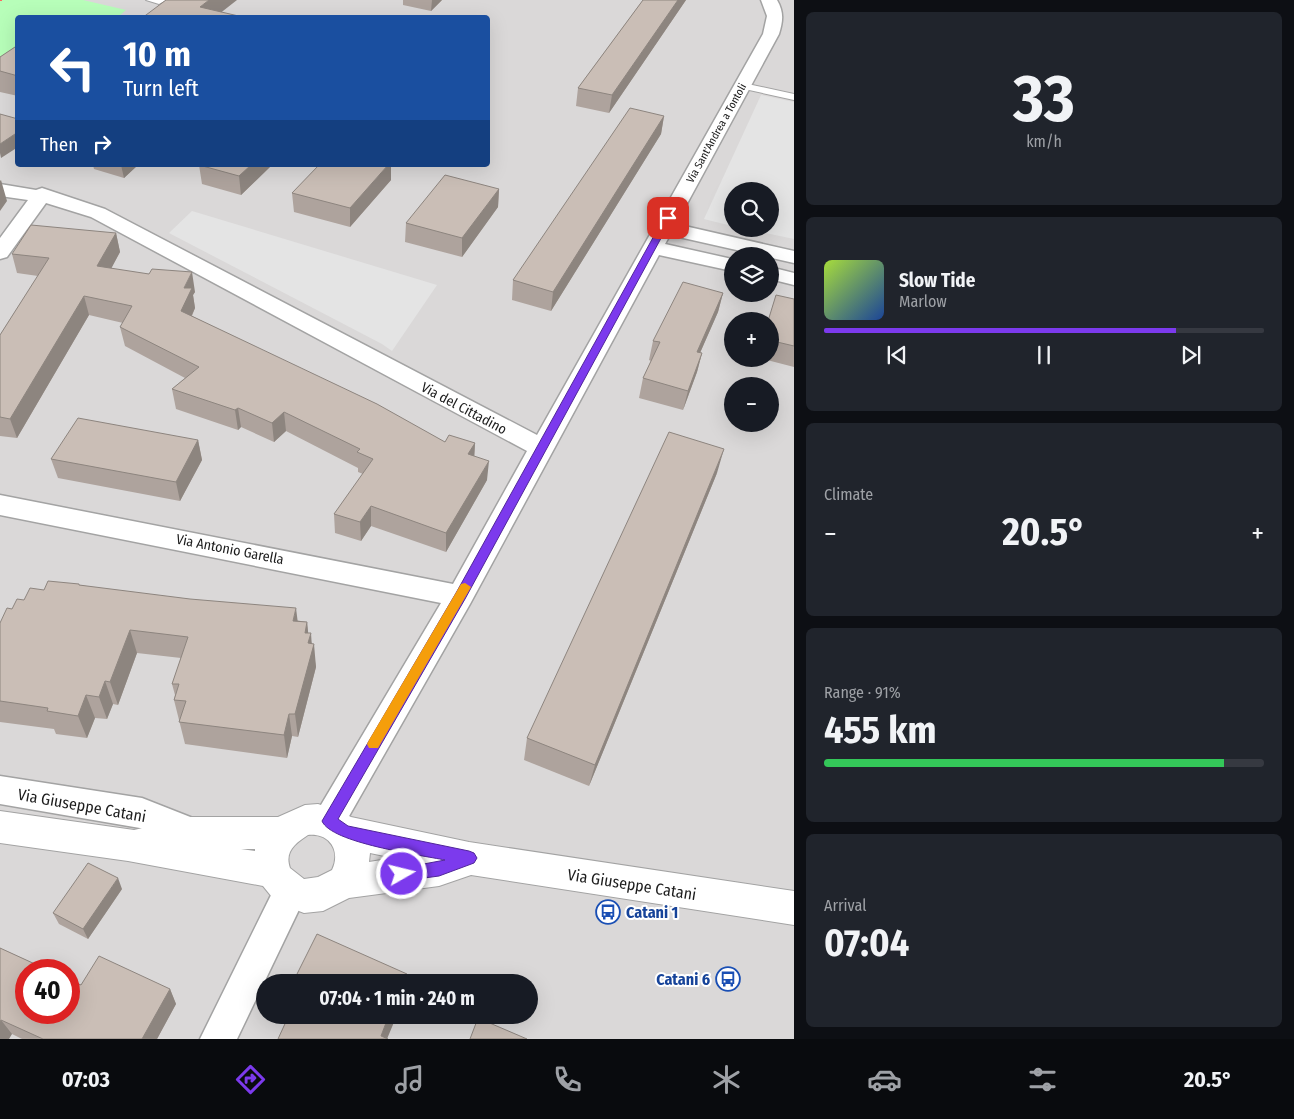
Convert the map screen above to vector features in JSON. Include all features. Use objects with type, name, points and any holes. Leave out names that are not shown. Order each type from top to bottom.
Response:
[{"type":"street","name":"Via Sant'Andrea a Tontoli","points":[[541,448],[771,34],[776,11],[769,0]]},
{"type":"street","name":"Via del Cittadino","points":[[0,190],[42,194],[98,213],[541,448]]},
{"type":"street","points":[[0,253],[42,194]]},
{"type":"street","points":[[663,227],[727,247]]},
{"type":"street","points":[[652,247],[724,263]]},
{"type":"street","points":[[779,255],[794,257]]},
{"type":"street","points":[[779,276],[794,279]]},
{"type":"street","points":[[337,827],[541,448]]},
{"type":"street","name":"Via Antonio Garella","points":[[0,505],[460,596]]},
{"type":"street","name":"Via Giuseppe Catani","points":[[0,790],[142,813],[191,833]]},
{"type":"street","points":[[0,827],[128,845],[281,882],[304,897],[318,897],[332,892],[344,882],[351,871],[354,857],[352,843],[337,827],[304,820],[291,825],[281,833],[271,852],[281,882],[218,1039]]},
{"type":"street","name":"Via Giuseppe Catani","points":[[337,827],[469,858],[794,908]]},
{"type":"street","points":[[128,845],[191,833],[281,833]]},
{"type":"street","points":[[344,882],[439,869],[469,858]]},
{"type":"lane","points":[[150,0],[159,2],[162,0]]},
{"type":"lane","points":[[742,86],[794,97]]},
{"type":"shaded area","points":[[0,0],[794,0],[794,1039],[0,1039]]},
{"type":"shaded area","points":[[761,95],[794,102],[794,239],[779,236],[779,182],[724,182],[724,224],[704,219]]},
{"type":"shaded area","points":[[192,211],[437,285],[392,351],[382,344],[169,233]]},
{"type":"green space","points":[[0,0],[83,0],[126,10],[120,15],[15,15],[15,69],[0,67]]},
{"type":"building","points":[[166,0],[209,0],[200,7],[234,15],[146,15]]},
{"type":"building","points":[[643,0],[678,0],[612,95],[578,88]]},
{"type":"building","points":[[15,47],[15,75],[0,71],[0,57]]},
{"type":"building","points":[[630,108],[664,116],[553,292],[513,280]]},
{"type":"building","points":[[0,114],[15,118],[15,134],[0,144]]},
{"type":"building","points":[[206,167],[249,167],[239,176]]},
{"type":"building","points":[[317,167],[386,167],[350,208],[292,193]]},
{"type":"building","points":[[445,175],[499,189],[462,238],[406,223]]},
{"type":"building","points":[[31,225],[116,233],[97,266],[149,274],[152,269],[192,272],[184,288],[192,288],[181,311],[377,404],[445,442],[449,435],[475,443],[468,454],[489,461],[446,533],[371,506],[360,522],[334,514],[373,459],[357,452],[360,449],[284,412],[272,423],[238,408],[235,410],[172,389],[199,367],[120,327],[132,306],[84,296],[10,419],[0,417],[0,335],[49,258],[12,254]]},
{"type":"building","points":[[683,282],[723,293],[697,352],[702,353],[688,391],[643,378],[660,342],[653,341]]},
{"type":"building","points":[[779,296],[794,299],[794,346],[779,342],[779,312],[771,312],[774,302],[779,302]]},
{"type":"building","points":[[78,418],[198,440],[176,482],[51,459]]},
{"type":"building","points":[[669,432],[724,449],[595,765],[527,738]]},
{"type":"building","points":[[48,581],[190,599],[296,608],[293,621],[307,622],[305,633],[311,633],[308,643],[314,644],[295,714],[289,714],[284,735],[179,722],[186,701],[174,700],[179,684],[172,684],[188,637],[130,630],[110,682],[105,681],[99,697],[86,695],[78,716],[47,711],[48,708],[0,701],[0,623],[7,608],[12,609],[17,599],[24,600],[30,588],[44,590]]},
{"type":"building","points":[[88,863],[118,878],[83,929],[53,913]]},
{"type":"building","points":[[317,934],[407,974],[297,974]]},
{"type":"building","points":[[0,948],[24,959],[15,959],[15,1024],[80,1024],[80,985],[99,956],[170,989],[142,1039],[43,1039],[1,1020],[0,1022]]},
{"type":"building","points":[[285,1024],[386,1024],[381,1036],[388,1039],[278,1039]]},
{"type":"building","points":[[476,1024],[492,1024],[527,1039],[470,1039]]},
{"type":"slow traffic","points":[[374,744],[465,587]]},
{"type":"place","name":"Catani 1","points":[[608,912]]},
{"type":"place","name":"Catani 6","points":[[728,979]]},
{"type":"route","points":[[402,874],[439,869],[469,858],[345,832],[329,821],[460,596],[668,218]]}]
